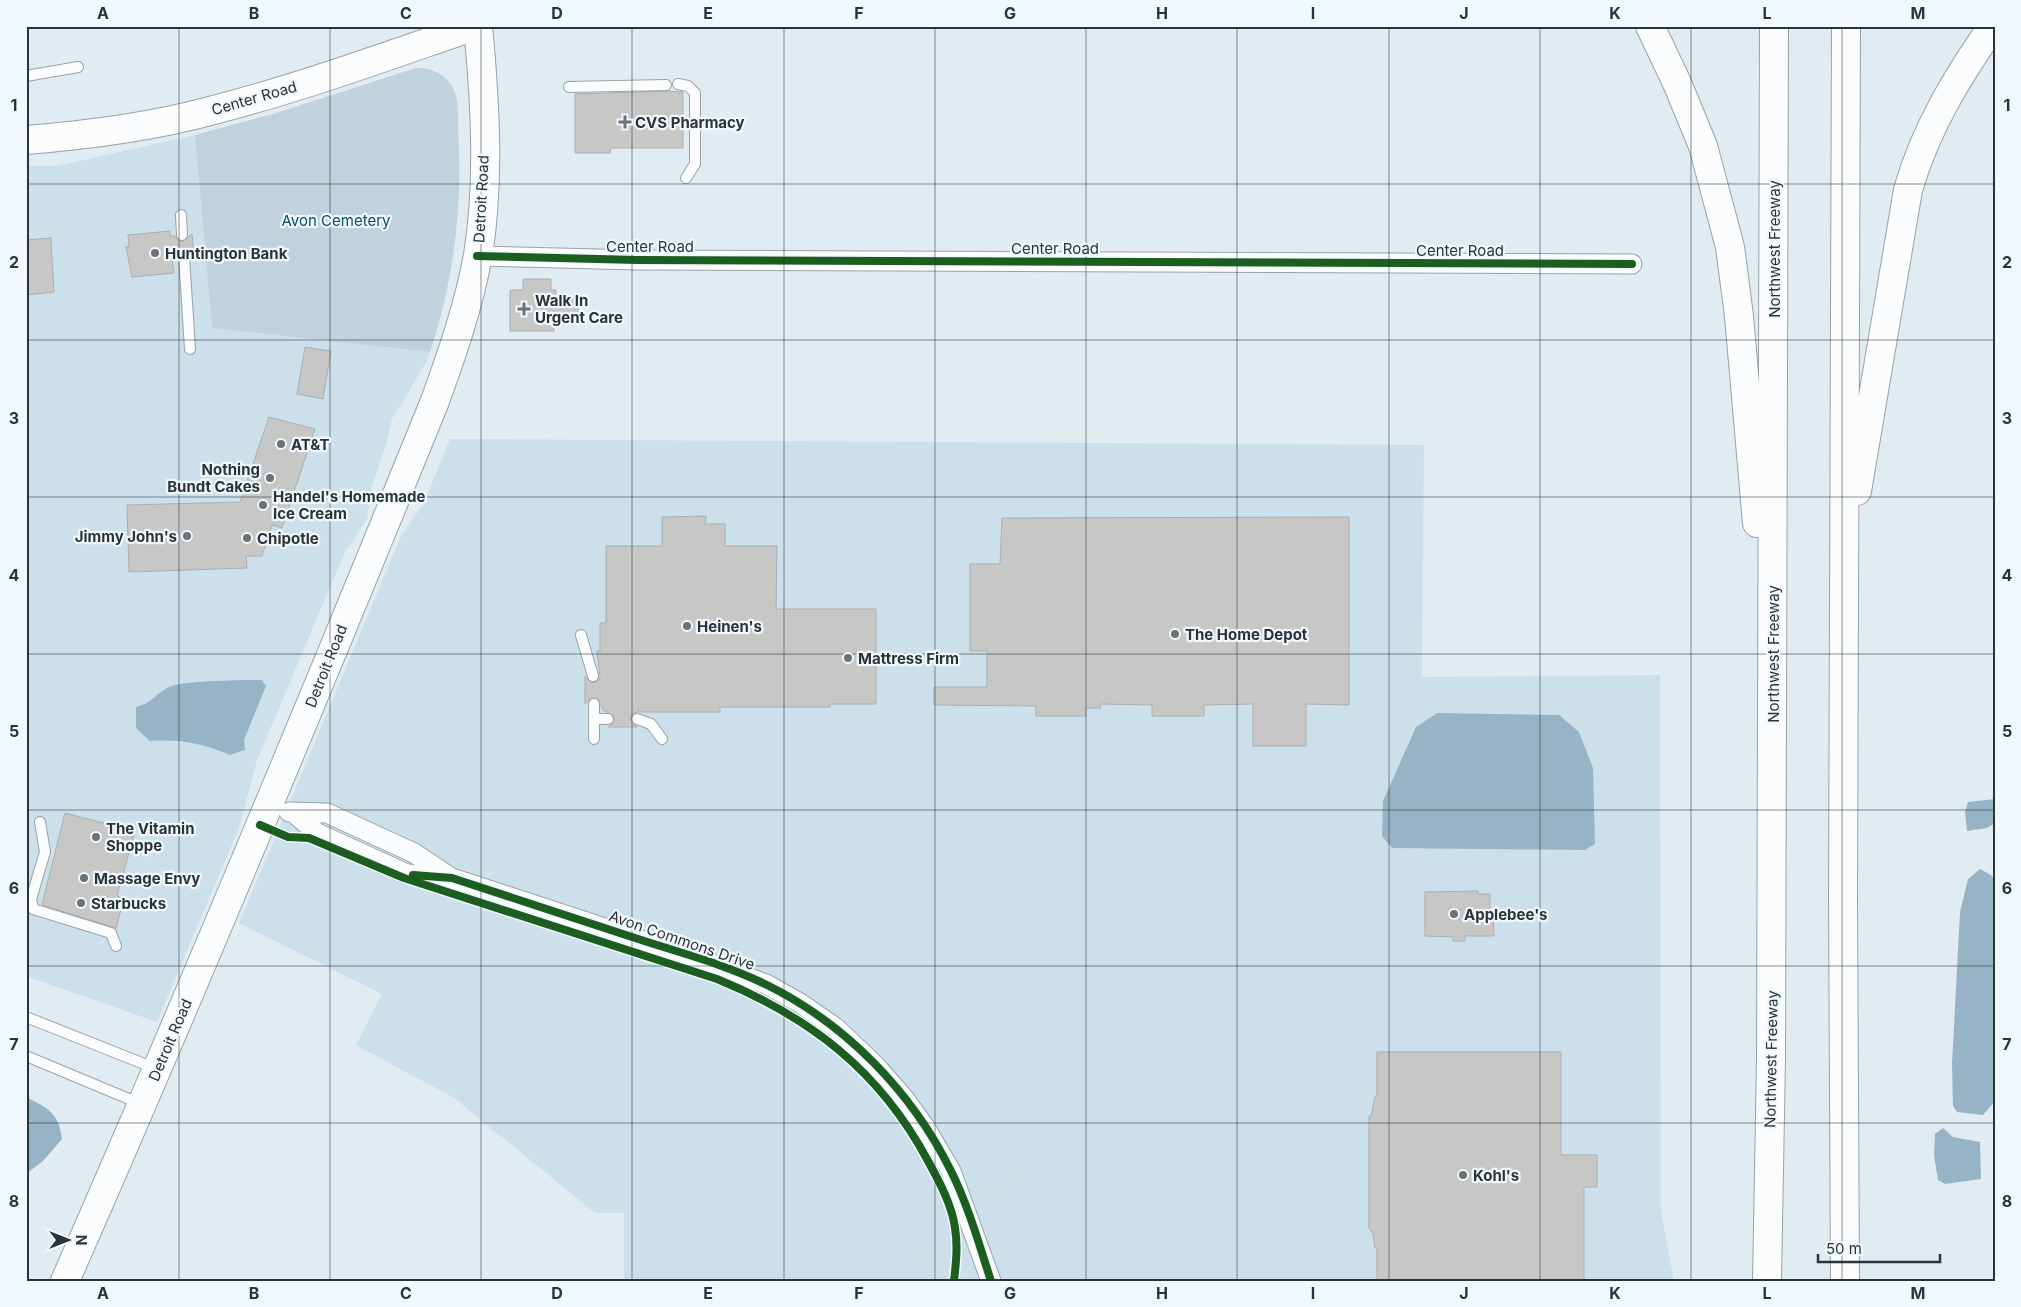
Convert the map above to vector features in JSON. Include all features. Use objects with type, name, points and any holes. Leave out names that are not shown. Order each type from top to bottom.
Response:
[{"type":"main road","name":"Center Road","points":[[26,140],[86,135],[209,112],[315,81],[477,26]]},
{"type":"main road","name":"Detroit Road","points":[[65,1281],[158,1069],[269,805],[435,401],[462,320],[478,256],[482,225],[485,128],[477,26]]},
{"type":"main road","points":[[1650,26],[1677,82],[1703,146],[1730,247],[1739,316],[1773,703]]},
{"type":"main road","name":"Northwest Freeway","points":[[1767,1281],[1771,1049],[1773,703],[1774,26]]},
{"type":"main road","points":[[1845,1281],[1844,566],[1846,26]]},
{"type":"main road","points":[[1844,566],[1908,190],[1915,165],[1945,101],[1993,26]]},
{"type":"street","name":"Center Road","points":[[478,256],[638,260],[1632,264]]},
{"type":"street","name":"Avon Commons Drive","points":[[269,805],[294,813],[317,833],[407,874],[452,878],[721,966],[766,984],[800,1003],[836,1028],[875,1064],[904,1098],[939,1149],[951,1171],[991,1281]]},
{"type":"lane","points":[[26,76],[78,66]]},
{"type":"lane","points":[[678,84],[688,86],[695,93],[695,164],[686,178]]},
{"type":"lane","points":[[568,87],[666,85]]},
{"type":"lane","points":[[181,216],[182,235]]},
{"type":"lane","points":[[184,256],[190,349]]},
{"type":"lane","points":[[581,635],[593,676]]},
{"type":"lane","points":[[594,704],[594,739]]},
{"type":"lane","points":[[594,719],[608,719]]},
{"type":"lane","points":[[637,719],[651,724],[662,739]]},
{"type":"lane","points":[[40,822],[45,852],[31,898],[33,909],[111,933],[116,946]]},
{"type":"lane","points":[[26,1018],[158,1069]]},
{"type":"lane","points":[[26,1056],[143,1104]]},
{"type":"path","points":[[962,1199],[999,1185],[1023,1180]]},
{"type":"path","points":[[912,1250],[932,1248],[936,1253],[945,1281]]},
{"type":"shaded area","points":[[195,135],[212,328],[430,352],[427,361],[392,419],[386,445],[371,489],[367,519],[345,552],[257,760],[239,828],[157,1022],[26,976],[26,166],[57,166]]},
{"type":"shaded area","points":[[450,439],[1424,445],[1422,677],[1660,675],[1661,1211],[1674,1281],[624,1281],[624,1213],[595,1213],[454,1098],[356,1045],[382,994],[239,923],[402,534],[423,505]]},
{"type":"shaded area","points":[[262,680],[266,686],[244,740],[245,750],[230,755],[210,747],[191,743],[150,741],[136,728],[136,707],[147,703],[169,687],[193,682]]},
{"type":"shaded area","points":[[1437,713],[1559,715],[1579,732],[1593,768],[1595,844],[1585,850],[1392,848],[1382,836],[1383,801],[1416,727]]},
{"type":"shaded area","points":[[1995,799],[1995,823],[1987,828],[1967,831],[1965,812],[1968,802]]},
{"type":"shaded area","points":[[1980,869],[1991,875],[1995,881],[1995,1101],[1983,1115],[1957,1112],[1953,1106],[1952,1064],[1960,912],[1968,879]]},
{"type":"shaded area","points":[[26,1097],[51,1112],[58,1123],[62,1139],[43,1161],[26,1174]]},
{"type":"shaded area","points":[[1943,1128],[1953,1137],[1980,1142],[1981,1179],[1945,1184],[1938,1180],[1934,1155],[1935,1134]]},
{"type":"green space","name":"Avon Cemetery","points":[[416,68],[432,70],[442,75],[453,88],[458,109],[459,186],[455,242],[445,297],[430,352],[212,328],[195,135],[273,114]]},
{"type":"building","points":[[683,92],[683,148],[611,148],[610,153],[575,153],[575,94]]},
{"type":"building","points":[[170,231],[170,236],[175,236],[182,242],[192,234],[194,255],[183,249],[177,256],[172,257],[174,273],[132,277],[126,247],[129,247],[128,235]]},
{"type":"building","points":[[51,238],[54,292],[26,295],[26,240]]},
{"type":"building","points":[[523,279],[551,279],[551,290],[556,290],[556,298],[578,298],[578,324],[554,324],[554,331],[510,331],[510,290],[523,290]]},
{"type":"building","points":[[305,347],[331,351],[323,399],[297,394]]},
{"type":"building","points":[[269,417],[315,429],[282,528],[272,525],[262,556],[246,556],[247,568],[129,572],[127,505],[240,502]]},
{"type":"building","points":[[706,516],[705,524],[725,524],[725,546],[777,546],[776,609],[876,609],[876,704],[830,704],[830,707],[720,707],[720,712],[637,712],[632,714],[630,720],[637,727],[608,727],[614,722],[614,716],[603,710],[598,698],[591,698],[585,704],[585,676],[592,683],[598,681],[600,677],[597,651],[600,651],[600,623],[606,623],[606,546],[662,546],[662,517]]},
{"type":"building","name":"The Home Depot","points":[[1349,517],[1349,705],[1306,704],[1306,746],[1253,746],[1253,704],[1204,705],[1204,716],[1152,716],[1152,705],[1100,704],[1101,708],[1086,708],[1086,716],[1036,716],[1036,706],[934,705],[934,687],[987,687],[987,651],[970,651],[970,564],[1000,564],[1002,518]]},
{"type":"building","points":[[65,813],[135,831],[117,896],[124,898],[116,928],[42,905]]},
{"type":"building","points":[[1478,891],[1478,894],[1490,894],[1490,910],[1493,910],[1494,936],[1465,936],[1465,941],[1453,941],[1453,937],[1425,936],[1425,892]]},
{"type":"building","points":[[1377,1052],[1561,1052],[1561,1155],[1597,1155],[1597,1187],[1584,1187],[1584,1281],[1377,1281],[1377,1248],[1375,1248],[1373,1234],[1369,1228],[1369,1116],[1371,1116],[1375,1096],[1377,1096]]},
{"type":"cycle path","points":[[477,256],[638,260],[1632,264]]},
{"type":"cycle path","points":[[260,825],[288,837],[309,838],[404,878],[717,979],[751,994],[812,1030],[839,1050],[865,1074],[888,1100],[909,1129],[928,1161],[945,1193],[953,1219],[957,1248],[954,1281]]},
{"type":"cycle path","points":[[413,875],[452,878],[718,965],[767,985],[824,1019],[874,1063],[917,1114],[935,1142],[963,1197],[991,1281]]},
{"type":"place","name":"CVS Pharmacy","points":[[625,122]]},
{"type":"place","name":"Huntington Bank","points":[[155,253]]},
{"type":"place","name":"Walk In Urgent Care","points":[[524,309]]},
{"type":"place","name":"AT&T","points":[[281,444]]},
{"type":"place","name":"Nothing Bundt Cakes","points":[[270,478]]},
{"type":"place","name":"Handel's Homemade Ice Cream","points":[[263,505]]},
{"type":"place","name":"Jimmy John's","points":[[187,536]]},
{"type":"place","name":"Chipotle","points":[[247,538]]},
{"type":"place","name":"Heinen's","points":[[687,626]]},
{"type":"place","name":"The Home Depot","points":[[1175,634]]},
{"type":"place","name":"Mattress Firm","points":[[848,658]]},
{"type":"place","name":"The Vitamin Shoppe","points":[[96,837]]},
{"type":"place","name":"Massage Envy","points":[[84,878]]},
{"type":"place","name":"Starbucks","points":[[81,903]]},
{"type":"place","name":"Applebee's","points":[[1454,914]]},
{"type":"place","name":"Kohl's","points":[[1463,1175]]}]
